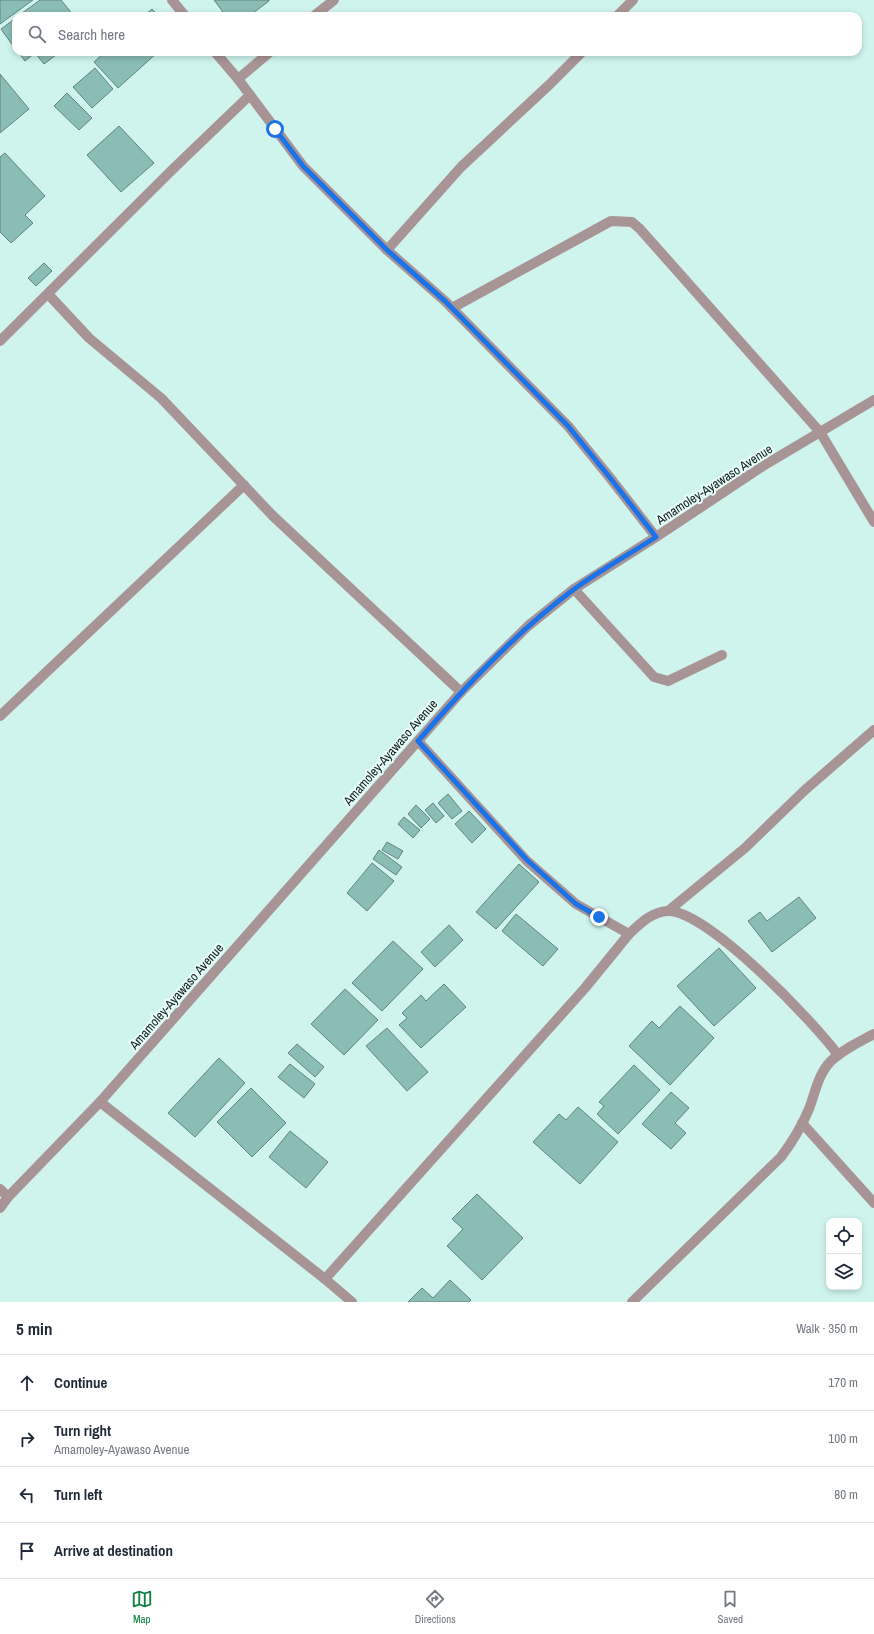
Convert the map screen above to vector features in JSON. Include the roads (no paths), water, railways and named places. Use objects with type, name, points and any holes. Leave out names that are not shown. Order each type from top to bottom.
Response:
[{"type":"street","points":[[172,0],[182,12]]},
{"type":"street","points":[[319,12],[334,0]]},
{"type":"street","points":[[621,12],[633,0]]},
{"type":"street","points":[[218,56],[238,79],[303,166],[387,250],[452,308],[568,426],[656,537]]},
{"type":"street","points":[[238,79],[265,56]]},
{"type":"street","points":[[387,250],[461,166],[549,85],[578,56]]},
{"type":"street","points":[[0,341],[72,268],[250,95]]},
{"type":"street","points":[[452,308],[611,221],[632,222],[640,229],[820,432],[874,522]]},
{"type":"street","points":[[48,294],[89,338],[161,398],[274,516],[461,692]]},
{"type":"street","name":"Amamoley-Ayawaso Avenue","points":[[0,1208],[8,1197],[100,1102],[461,692],[528,626],[574,589],[763,466],[874,400]]},
{"type":"street","points":[[0,716],[244,485]]},
{"type":"street","points":[[574,589],[654,677],[668,681],[722,655]]},
{"type":"street","points":[[325,1279],[585,988],[629,934],[650,915],[668,911],[745,848],[805,790],[874,730]]},
{"type":"street","points":[[418,741],[527,860],[576,904],[629,934]]},
{"type":"street","points":[[668,911],[690,917],[710,930],[744,957],[806,1016],[838,1055]]},
{"type":"street","points":[[633,1302],[780,1157],[797,1135],[821,1076],[829,1063],[838,1055],[874,1034]]},
{"type":"street","points":[[100,1102],[325,1279],[352,1302]]},
{"type":"street","points":[[802,1123],[874,1203]]},
{"type":"street","points":[[0,1189],[8,1197]]}]
